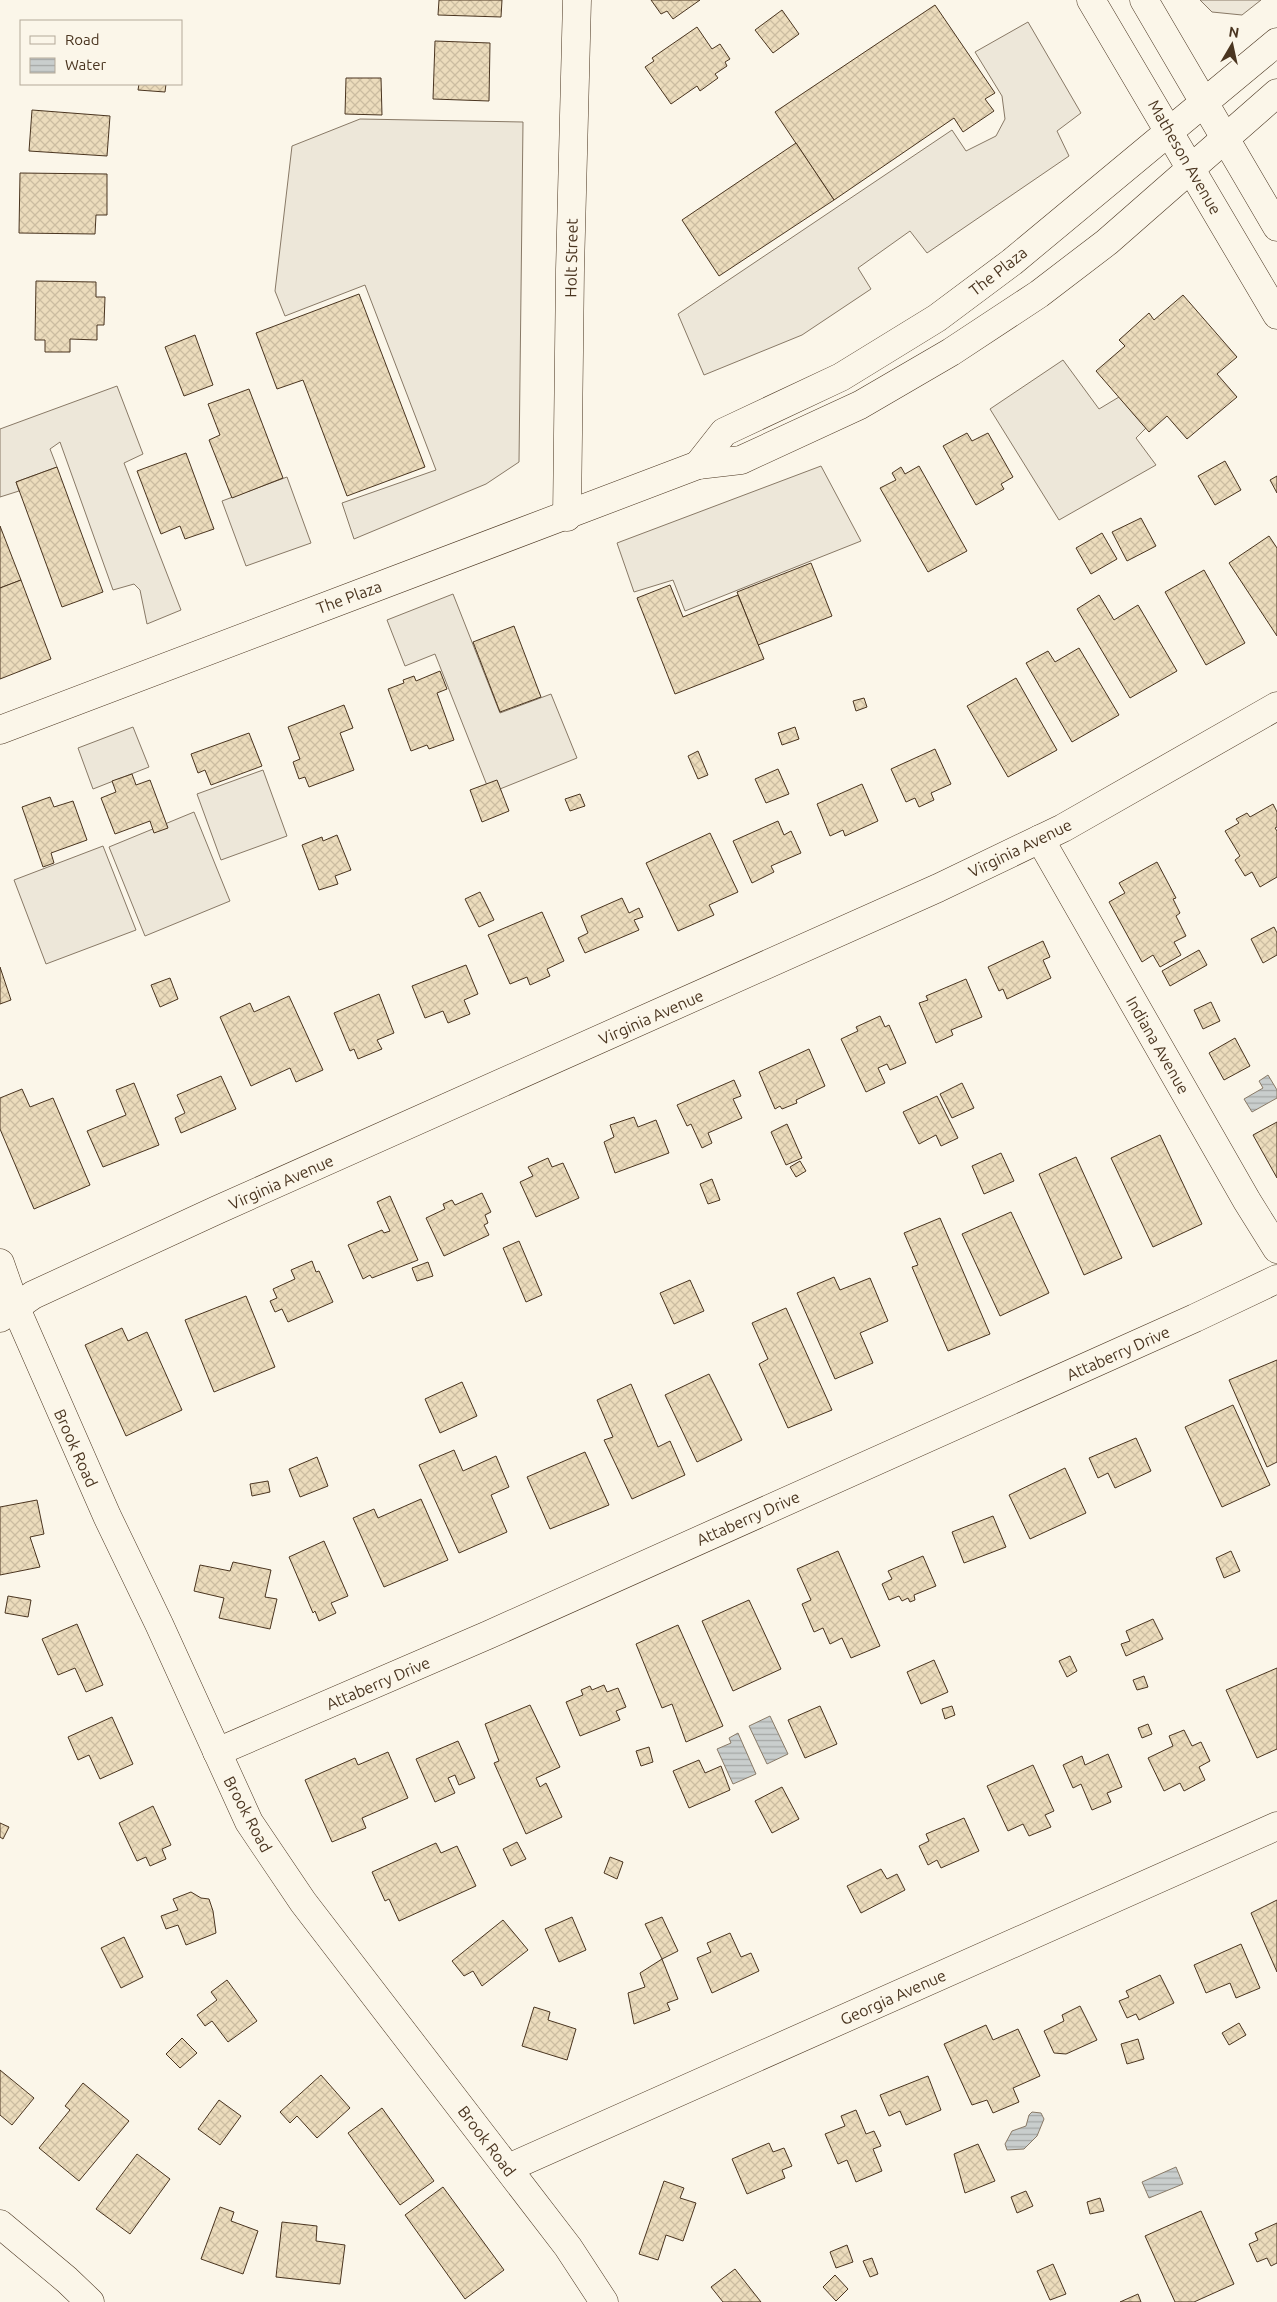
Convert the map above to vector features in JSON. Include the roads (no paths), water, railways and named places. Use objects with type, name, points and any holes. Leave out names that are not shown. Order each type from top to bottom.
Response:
[{"type":"street","name":"Holt Street","points":[[567,517],[577,0]]},
{"type":"street","name":"Matheson Avenue","points":[[1092,0],[1277,315]]},
{"type":"street","points":[[1144,0],[1277,227]]},
{"type":"street","name":"The Plaza","points":[[698,465],[724,432],[841,377],[937,318],[1012,262],[1277,42]]},
{"type":"street","name":"The Plaza","points":[[0,730],[300,615],[567,517],[698,465],[741,460],[860,405],[951,352],[1039,294],[1107,242],[1277,93]]},
{"type":"street","name":"Virginia Avenue","points":[[7,1312],[33,1295],[217,1210],[938,888],[1063,828],[1277,706]]},
{"type":"street","name":"Indiana Avenue","points":[[1040,839],[1277,1249]]},
{"type":"street","name":"Brook Road","points":[[0,1263],[7,1312],[159,1624],[249,1822],[280,1869],[568,2247],[604,2302]]},
{"type":"street","name":"Attaberry Drive","points":[[217,1752],[631,1571],[1195,1318],[1277,1279]]},
{"type":"street","name":"Georgia Avenue","points":[[508,2168],[1277,1826]]},
{"type":"street","points":[[0,2224],[67,2280],[90,2302]]},
{"type":"water","points":[[1268,1075],[1277,1090],[1277,1098],[1252,1112],[1244,1099],[1263,1088],[1259,1081]]},
{"type":"water","points":[[770,1716],[788,1754],[767,1764],[749,1726]]},
{"type":"water","points":[[738,1733],[756,1774],[733,1784],[717,1749],[731,1743],[729,1738]]},
{"type":"water","points":[[1032,2112],[1041,2113],[1044,2119],[1037,2136],[1024,2149],[1007,2150],[1005,2144],[1012,2131],[1026,2126],[1029,2115]]},
{"type":"water","points":[[1176,2167],[1183,2184],[1149,2198],[1142,2182]]}]
